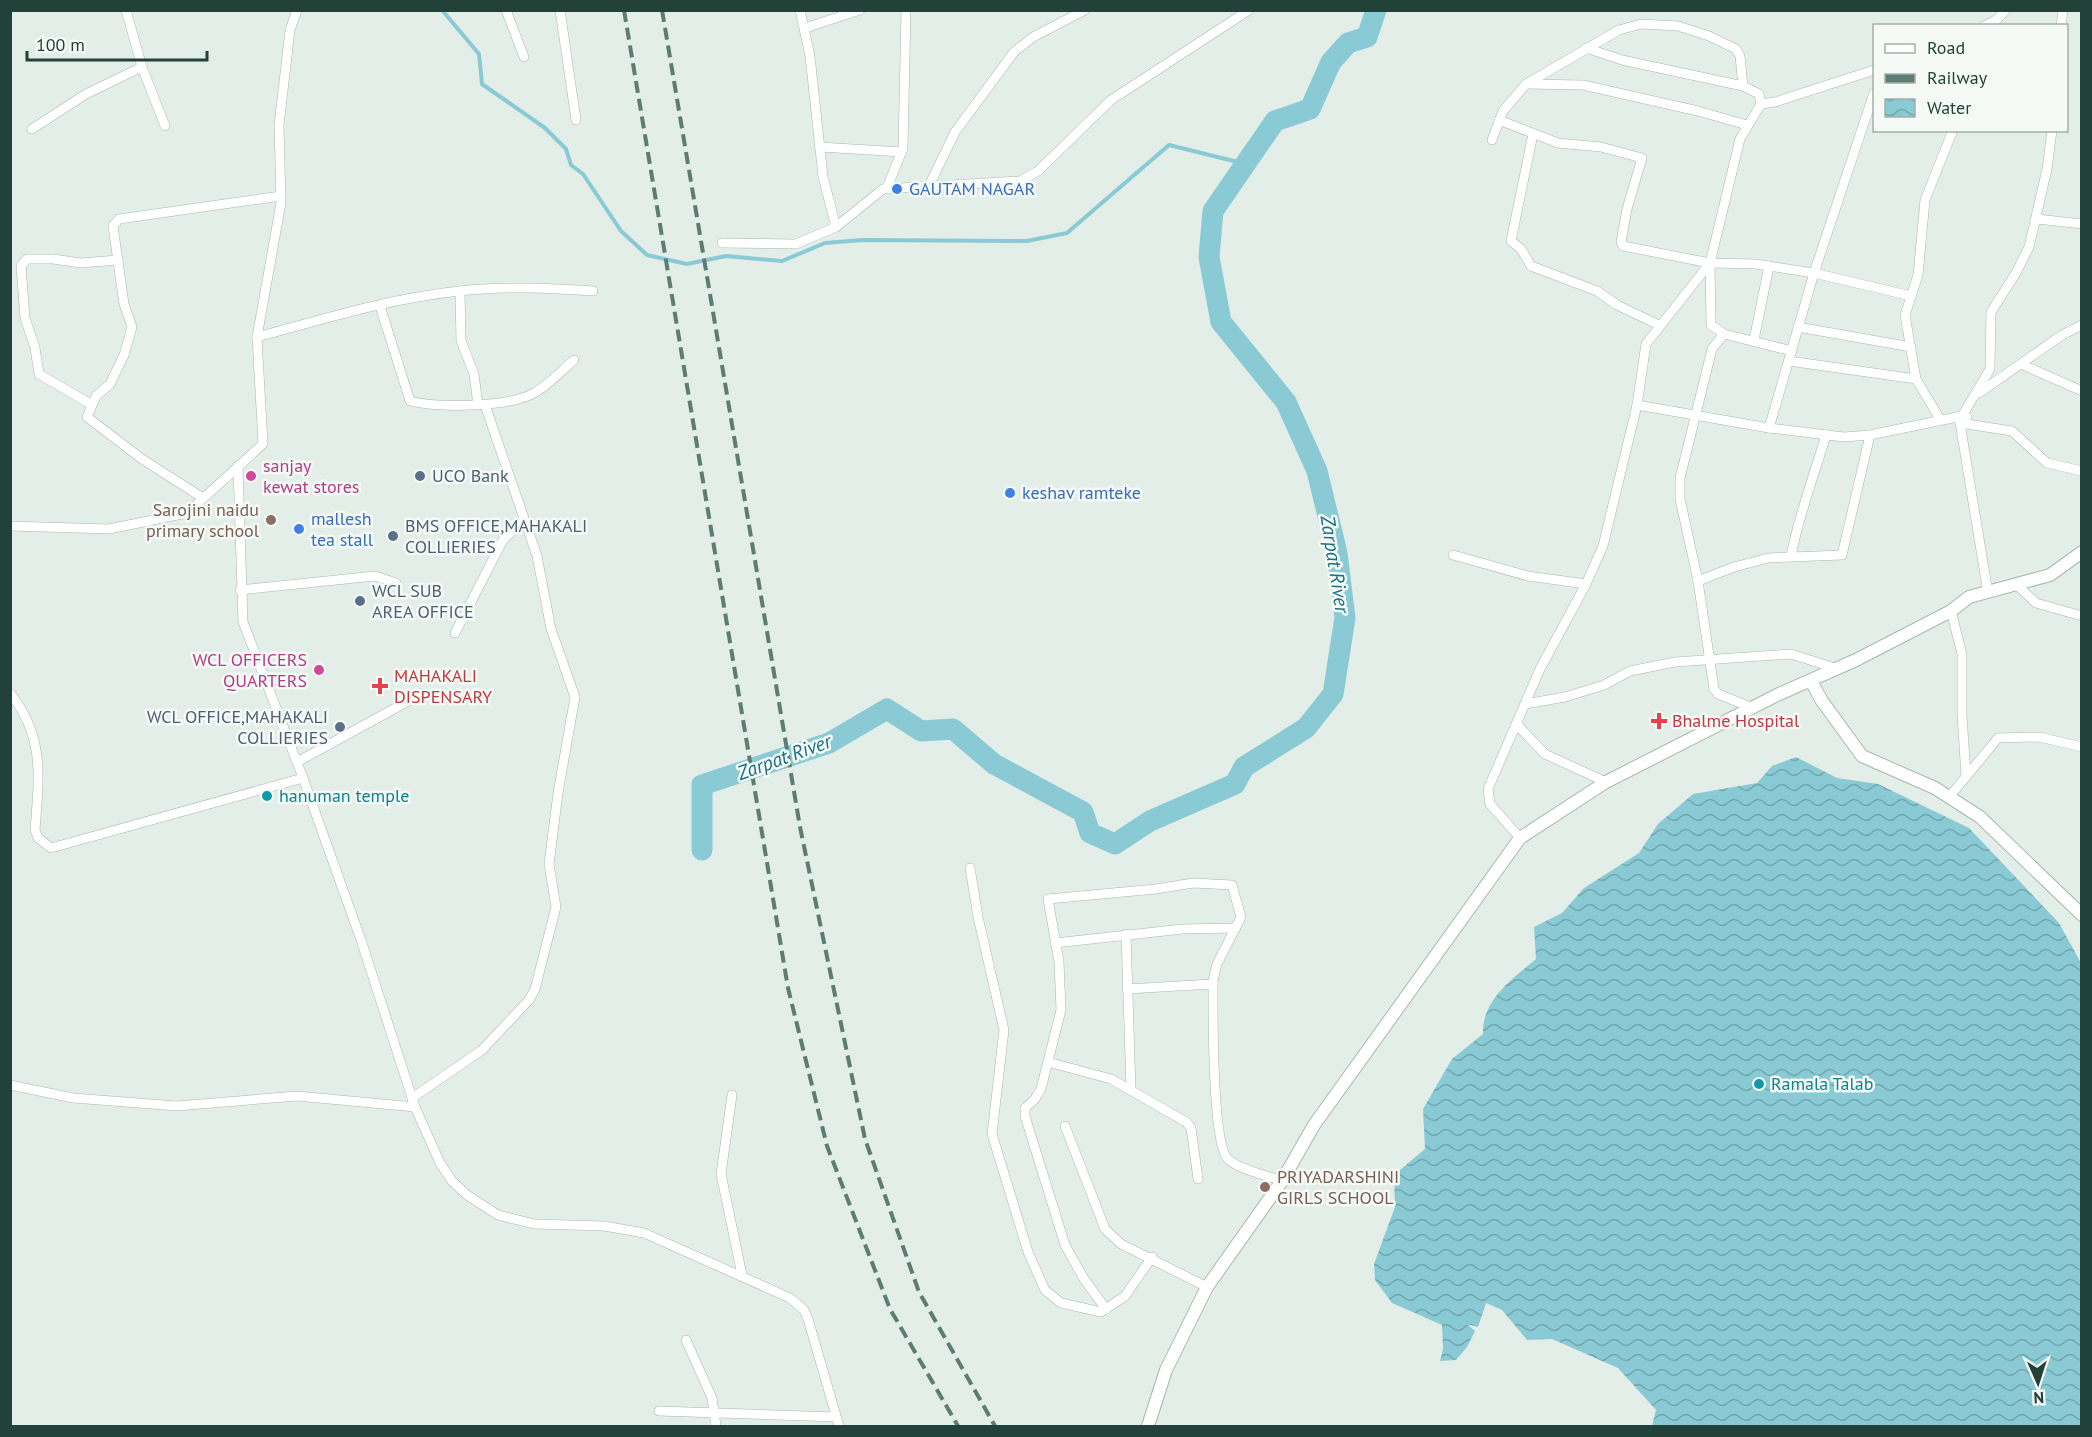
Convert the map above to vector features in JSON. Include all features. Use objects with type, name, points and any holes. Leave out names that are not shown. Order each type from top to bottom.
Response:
[{"type":"street","points":[[126,10],[142,67],[165,126]]},
{"type":"street","points":[[10,526],[109,529],[187,513],[263,444],[257,337],[281,196],[279,125],[291,30],[297,10]]},
{"type":"street","points":[[506,10],[524,57]]},
{"type":"street","points":[[560,10],[576,120]]},
{"type":"street","points":[[800,10],[805,28],[825,184],[836,227]]},
{"type":"street","points":[[805,28],[860,10]]},
{"type":"street","points":[[887,188],[902,152],[906,10]]},
{"type":"street","points":[[927,188],[954,132],[1014,52],[1033,37],[1085,10]]},
{"type":"street","points":[[722,243],[796,244],[836,227],[879,190],[887,188],[1009,183],[1029,177],[1111,100],[1249,10]]},
{"type":"street","points":[[1990,24],[2006,10]]},
{"type":"street","points":[[1492,140],[1506,104],[1526,84],[1586,48],[1628,27],[1664,24],[1694,30],[1736,49],[1740,56],[1743,86]]},
{"type":"street","points":[[1586,48],[1622,60],[1743,86],[1759,94],[1761,104],[1748,125],[1735,159],[1710,262],[1712,325],[1724,334],[1792,351]]},
{"type":"street","points":[[32,129],[86,94],[142,67]]},
{"type":"street","points":[[1761,104],[1775,102],[1873,71]]},
{"type":"street","points":[[1526,84],[1583,85],[1698,111],[1748,125]]},
{"type":"street","points":[[1769,428],[1814,273],[1873,99]]},
{"type":"street","points":[[1499,120],[1564,145],[1591,145],[1640,157],[1642,160],[1627,209],[1621,245],[1710,262],[1769,266],[1814,273],[1911,296]]},
{"type":"street","points":[[1940,419],[1916,379],[1905,315],[1919,271],[1925,200],[1952,132]]},
{"type":"street","points":[[1988,593],[1963,419],[1990,369],[1991,312],[2016,273],[2029,247],[2037,219],[2052,132]]},
{"type":"street","points":[[1533,134],[1510,238],[1512,243],[1521,249],[1531,266],[1597,291],[1617,305],[1659,325]]},
{"type":"street","points":[[820,147],[902,152]]},
{"type":"street","points":[[202,498],[142,459],[89,419],[87,414],[96,396],[110,384],[122,361],[132,327],[124,304],[112,230],[115,221],[119,219],[281,196]]},
{"type":"street","points":[[2037,219],[2082,224]]},
{"type":"street","points":[[92,405],[39,374],[35,348],[25,318],[21,266],[27,259],[53,259],[81,263],[118,260]]},
{"type":"street","points":[[1520,838],[1490,804],[1488,797],[1490,782],[1540,669],[1586,585],[1603,546],[1637,405],[1646,344],[1710,262]]},
{"type":"street","points":[[1754,340],[1769,266]]},
{"type":"street","points":[[257,337],[380,306],[459,291],[532,287],[593,291]]},
{"type":"street","points":[[10,1084],[73,1098],[156,1105],[225,1104],[297,1096],[414,1103],[477,1054],[530,1000],[535,989],[556,907],[549,864],[556,802],[575,697],[551,629],[538,563],[481,405],[474,374],[461,341],[459,291]]},
{"type":"street","points":[[380,306],[410,401],[481,405],[531,394],[574,360]]},
{"type":"street","points":[[1963,419],[1980,392],[2023,365],[2062,335],[2082,325]]},
{"type":"street","points":[[1798,327],[1911,347]]},
{"type":"street","points":[[1724,334],[1712,349],[1679,486],[1698,581],[1716,692],[1753,708]]},
{"type":"street","points":[[1789,361],[1916,379]]},
{"type":"street","points":[[2023,365],[2082,391]]},
{"type":"street","points":[[1637,405],[1769,428],[1826,435],[1870,435],[1940,419],[1963,419],[2012,431],[2048,463],[2082,471]]},
{"type":"street","points":[[1791,556],[1799,518],[1813,481],[1826,435]]},
{"type":"street","points":[[1698,581],[1752,561],[1791,556],[1839,556],[1843,552],[1870,435]]},
{"type":"street","points":[[238,466],[240,590],[247,635],[303,778],[361,940],[414,1103],[446,1172],[467,1196],[484,1208],[518,1221],[635,1230],[790,1298],[804,1310],[838,1422],[659,1411]]},
{"type":"street","points":[[455,633],[503,540],[524,520]]},
{"type":"street","points":[[1148,1426],[1166,1370],[1207,1287],[1282,1181],[1314,1125],[1520,838],[1606,782],[1753,708],[1838,669],[1951,610],[1969,597],[2018,586],[2050,575],[2082,552]]},
{"type":"street","points":[[1452,555],[1528,576],[1586,585]]},
{"type":"street","points":[[240,590],[375,576],[396,583]]},
{"type":"street","points":[[2018,586],[2036,603],[2082,616]]},
{"type":"street","points":[[1951,610],[1962,654],[1962,715],[1966,776]]},
{"type":"street","points":[[1525,704],[1571,695],[1604,685],[1630,671],[1675,662],[1791,654],[1838,669]]},
{"type":"street","points":[[1811,681],[1822,701],[1862,756],[1950,796],[1980,817],[2081,911]]},
{"type":"street","points":[[10,693],[29,721],[40,772],[35,830],[38,838],[51,848],[157,821],[303,778]]},
{"type":"street","points":[[297,762],[423,693]]},
{"type":"street","points":[[1516,724],[1551,757],[1606,782]]},
{"type":"street","points":[[1950,796],[1998,738],[2039,737],[2082,747]]},
{"type":"street","points":[[970,868],[978,917],[1002,1017],[1004,1048],[991,1125],[1028,1252],[1045,1290],[1061,1303],[1096,1311],[1106,1309],[1129,1291],[1152,1257]]},
{"type":"street","points":[[1106,1309],[1084,1279],[1065,1245],[1025,1116],[1027,1106],[1039,1095],[1060,1013],[1060,972],[1047,901],[1049,898],[1156,889],[1193,883],[1232,885],[1241,917],[1217,964],[1213,984],[1215,1093],[1224,1152],[1233,1164],[1282,1181]]},
{"type":"street","points":[[1055,943],[1126,934],[1236,928]]},
{"type":"street","points":[[1126,934],[1131,1089]]},
{"type":"street","points":[[1127,989],[1213,984]]},
{"type":"street","points":[[1048,1062],[1111,1079],[1189,1124],[1198,1179]]},
{"type":"street","points":[[732,1095],[721,1174],[742,1275]]},
{"type":"street","points":[[1065,1126],[1105,1229],[1121,1244],[1152,1257],[1207,1287]]},
{"type":"street","points":[[686,1340],[712,1398],[716,1413],[716,1426]]},
{"type":"water","name":"Ramala Talab","points":[[1796,757],[1837,778],[1878,784],[1969,828],[2059,923],[2081,963],[2081,1426],[1652,1426],[1656,1410],[1618,1368],[1552,1339],[1527,1340],[1502,1310],[1486,1303],[1478,1327],[1467,1324],[1475,1331],[1467,1347],[1456,1360],[1440,1361],[1443,1349],[1442,1325],[1392,1303],[1375,1280],[1374,1264],[1395,1207],[1394,1175],[1425,1149],[1423,1109],[1452,1059],[1483,1034],[1487,1011],[1500,991],[1536,959],[1534,927],[1562,913],[1584,888],[1639,853],[1658,824],[1693,794],[1757,783],[1772,766]]},
{"type":"waterway","points":[[442,10],[479,54],[482,84],[545,128],[566,149],[571,165],[583,174],[621,231],[647,255],[687,264],[726,256],[782,261],[825,243],[862,240],[1027,241],[1067,233],[1169,145],[1246,164]]},
{"type":"waterway","name":"Zarpat River","points":[[702,850],[702,785],[829,743],[887,709],[921,731],[953,729],[994,764],[1083,812],[1090,833],[1115,844],[1150,821],[1235,784],[1244,767],[1306,728],[1333,694],[1345,618],[1337,553],[1317,471],[1286,402],[1221,322],[1209,257],[1213,211],[1275,121],[1310,109],[1331,62],[1348,43],[1367,37],[1376,10]]},
{"type":"railway","points":[[624,10],[788,988],[827,1146],[890,1309],[958,1426]]},
{"type":"railway","points":[[662,10],[800,827],[865,1139],[919,1292],[995,1426]]},
{"type":"place","name":"GAUTAM NAGAR","points":[[897,189]]},
{"type":"place","name":"sanjay kewat stores","points":[[251,476]]},
{"type":"place","name":"UCO Bank","points":[[420,476]]},
{"type":"place","name":"keshav ramteke","points":[[1010,493]]},
{"type":"place","name":"Sarojini naidu primary school","points":[[271,520]]},
{"type":"place","name":"mallesh tea stall","points":[[299,529]]},
{"type":"place","name":"BMS OFFICE,MAHAKALI COLLIERIES","points":[[393,536]]},
{"type":"place","name":"WCL SUB AREA OFFICE","points":[[360,601]]},
{"type":"place","name":"WCL OFFICERS QUARTERS","points":[[319,670]]},
{"type":"place","name":"MAHAKALI DISPENSARY","points":[[380,686]]},
{"type":"place","name":"Bhalme Hospital","points":[[1659,721]]},
{"type":"place","name":"WCL OFFICE,MAHAKALI COLLIERIES","points":[[340,727]]},
{"type":"place","name":"hanuman temple","points":[[267,796]]},
{"type":"place","name":"Ramala Talab","points":[[1759,1084]]},
{"type":"place","name":"PRIYADARSHINI GIRLS SCHOOL","points":[[1265,1187]]}]
